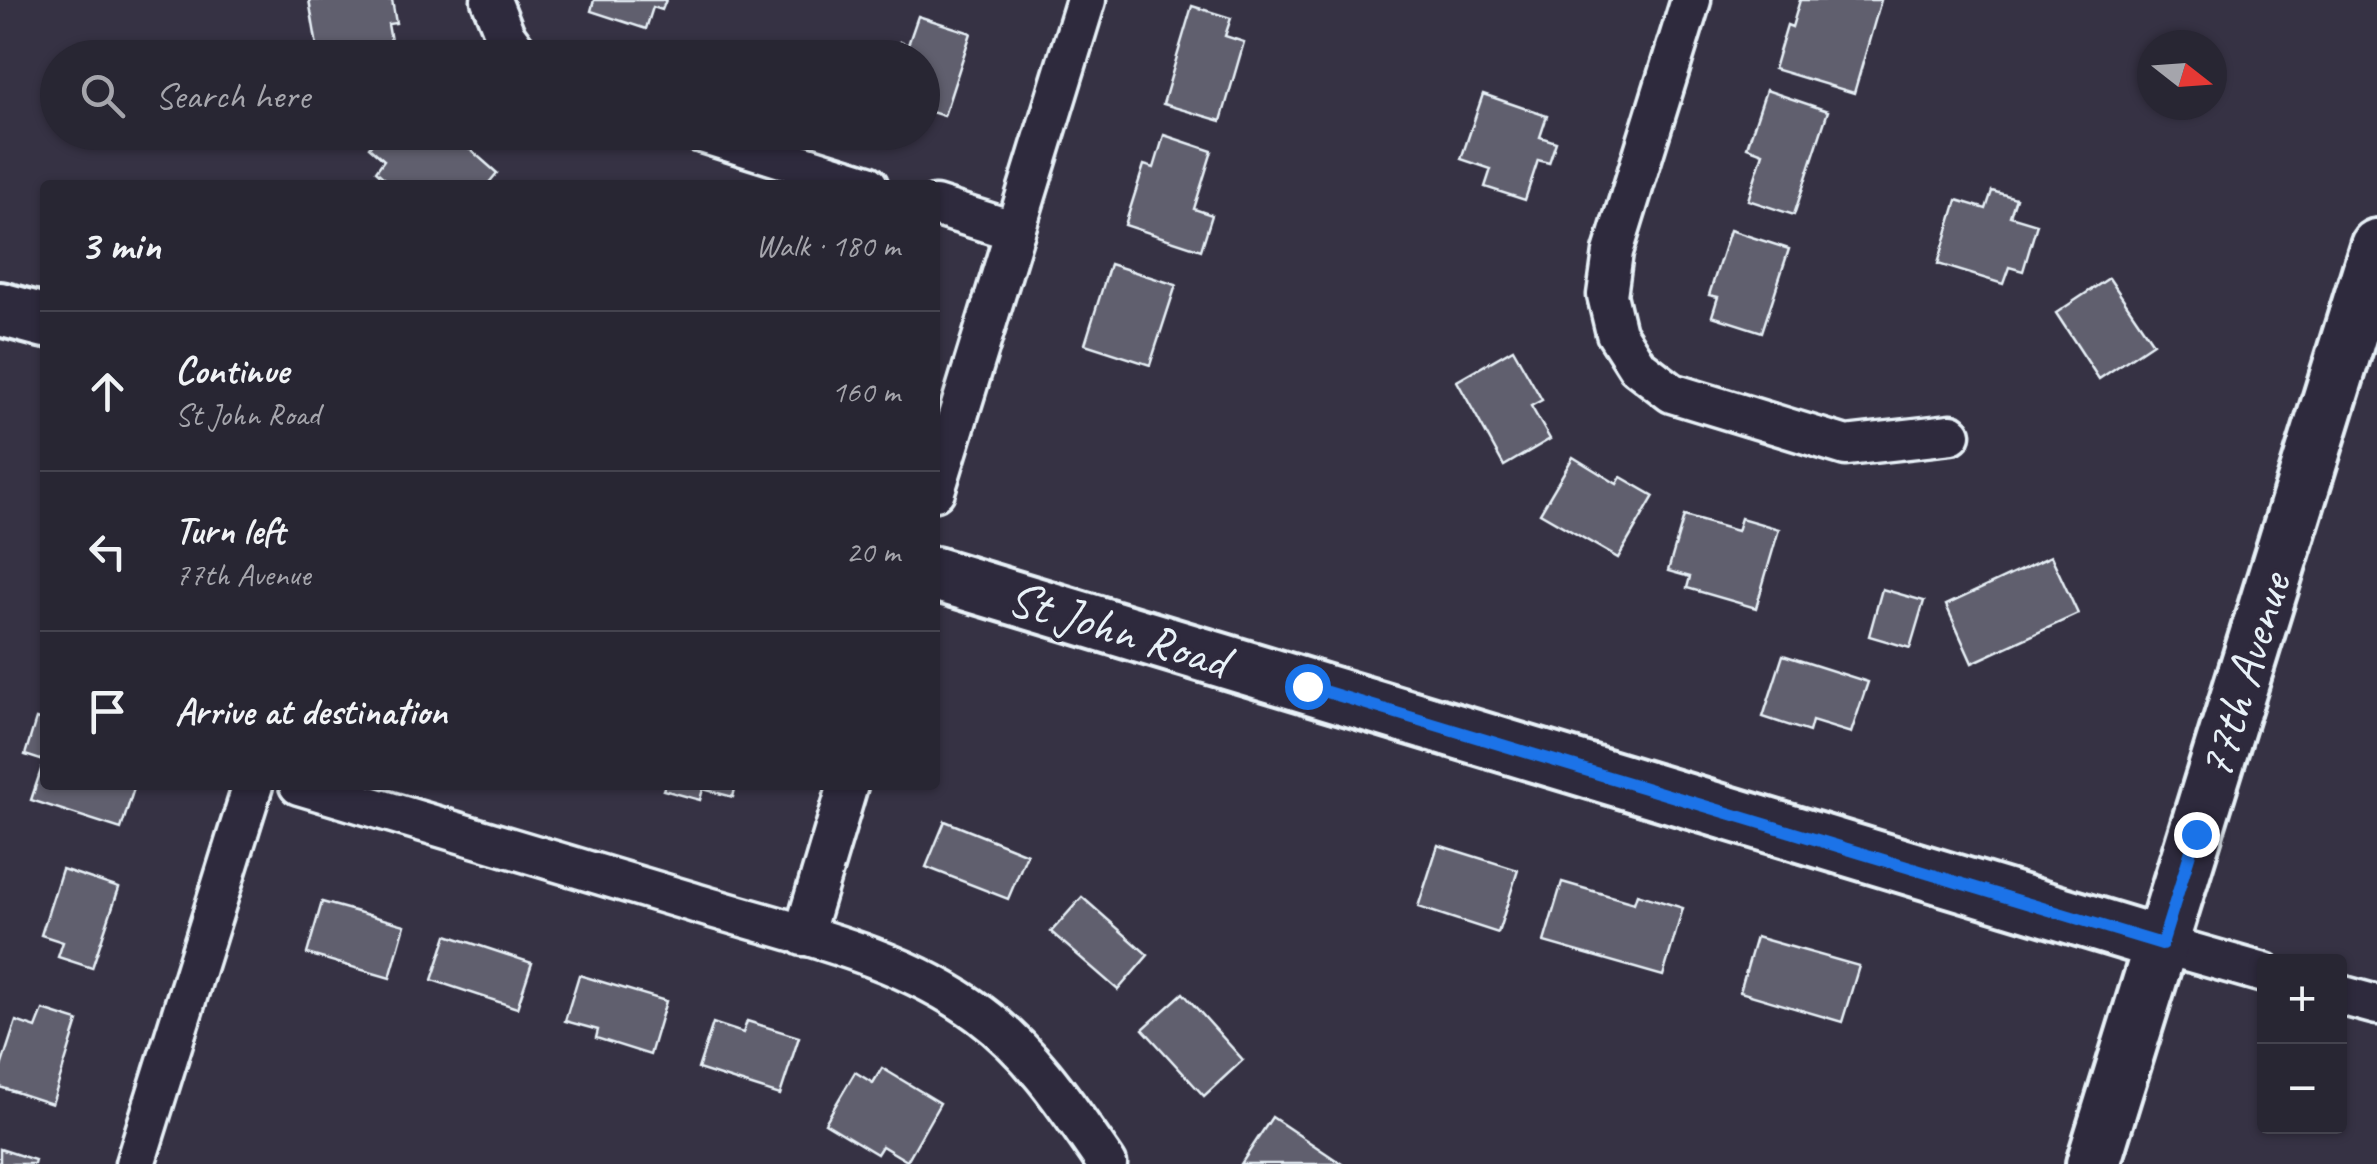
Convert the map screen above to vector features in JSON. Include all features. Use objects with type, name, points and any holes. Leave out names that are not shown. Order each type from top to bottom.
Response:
[{"type":"street","points":[[491,0],[509,40]]},
{"type":"street","points":[[940,476],[1086,0]]},
{"type":"street","points":[[1691,0],[1613,252],[1607,295],[1616,332],[1637,366],[1672,393],[1728,413],[1846,446],[1950,434]]},
{"type":"street","points":[[756,150],[852,180]]},
{"type":"street","points":[[940,208],[1015,231]]},
{"type":"street","name":"77th Avenue","points":[[2094,1164],[2377,246]]},
{"type":"street","points":[[0,309],[40,321]]},
{"type":"street","name":"St John Road","points":[[940,576],[2162,944]]},
{"type":"street","points":[[135,1164],[251,790]]},
{"type":"street","points":[[316,790],[914,972],[980,1014],[1028,1056],[1108,1164]]},
{"type":"street","points":[[804,936],[847,790]]},
{"type":"street","points":[[2162,944],[2257,971]]},
{"type":"street","points":[[2347,996],[2377,1005]]},
{"type":"building","points":[[309,0],[392,0],[396,23],[388,24],[391,40],[316,40]]},
{"type":"building","points":[[594,0],[666,0],[662,10],[653,7],[646,29],[591,11]]},
{"type":"building","points":[[1800,0],[1881,0],[1854,93],[1774,69],[1787,25],[1792,27]]},
{"type":"building","points":[[1192,6],[1231,18],[1225,36],[1244,42],[1221,121],[1163,104]]},
{"type":"building","points":[[918,16],[971,33],[944,116],[940,115],[940,40],[910,40]]},
{"type":"building","points":[[1766,90],[1828,111],[1794,215],[1748,200],[1763,153],[1747,147]]},
{"type":"building","points":[[1483,94],[1547,116],[1540,137],[1556,142],[1549,163],[1538,160],[1525,200],[1485,187],[1491,169],[1461,159]]},
{"type":"building","points":[[1164,135],[1212,151],[1194,209],[1212,215],[1201,250],[1125,225],[1144,165],[1154,168]]},
{"type":"building","points":[[372,150],[471,150],[497,173],[491,180],[386,180],[376,171],[384,160]]},
{"type":"building","points":[[1992,191],[2016,198],[2010,216],[2037,224],[2023,271],[2009,267],[2003,284],[1938,264],[1957,200],[1986,209]]},
{"type":"building","points":[[1730,230],[1789,249],[1762,332],[1712,316],[1718,297],[1709,295]]},
{"type":"building","points":[[1110,264],[1176,285],[1150,365],[1085,344]]},
{"type":"building","points":[[2109,278],[2153,343],[2099,379],[2056,313]]},
{"type":"building","points":[[1513,349],[1542,400],[1531,406],[1550,439],[1504,466],[1457,381]]},
{"type":"building","points":[[1573,457],[1617,484],[1621,477],[1654,496],[1618,558],[1540,513]]},
{"type":"building","points":[[1684,516],[1737,531],[1741,518],[1779,529],[1756,608],[1687,588],[1690,577],[1668,571]]},
{"type":"building","points":[[2051,556],[2078,614],[1972,663],[1946,605]]},
{"type":"building","points":[[1882,589],[1924,601],[1910,648],[1869,636]]},
{"type":"building","points":[[1783,655],[1868,682],[1851,733],[1812,721],[1809,732],[1763,717]]},
{"type":"building","points":[[36,719],[40,720],[40,760],[25,755]]},
{"type":"building","points":[[40,773],[40,790],[133,790],[121,829],[31,800]]},
{"type":"building","points":[[663,790],[703,790],[700,800]]},
{"type":"building","points":[[707,790],[735,790],[733,797]]},
{"type":"building","points":[[945,821],[1027,854],[1008,899],[926,867]]},
{"type":"building","points":[[1438,845],[1518,870],[1498,933],[1418,907]]},
{"type":"building","points":[[62,869],[119,888],[92,968],[58,957],[63,942],[41,935]]},
{"type":"building","points":[[1562,882],[1634,903],[1637,894],[1683,908],[1663,976],[1544,942]]},
{"type":"building","points":[[1082,897],[1148,955],[1118,990],[1051,932]]},
{"type":"building","points":[[322,902],[405,925],[390,978],[307,954]]},
{"type":"building","points":[[447,935],[532,963],[517,1008],[432,980]]},
{"type":"building","points":[[1756,937],[1859,966],[1842,1022],[1740,992]]},
{"type":"building","points":[[579,975],[666,1001],[650,1055],[596,1038],[598,1030],[565,1021]]},
{"type":"building","points":[[1183,993],[1243,1060],[1204,1096],[1143,1029]]},
{"type":"building","points":[[43,1010],[78,1021],[52,1104],[0,1087],[0,1070],[16,1021],[36,1028]]},
{"type":"building","points":[[747,1021],[799,1037],[780,1095],[698,1069],[713,1023],[743,1033]]},
{"type":"building","points":[[882,1068],[940,1103],[907,1161],[882,1146],[877,1154],[825,1123],[855,1072],[873,1083]]},
{"type":"building","points":[[1272,1117],[1342,1164],[1241,1164]]},
{"type":"building","points":[[0,1149],[35,1160],[34,1164],[0,1164]]},
{"type":"route","points":[[1307,686],[2162,944],[2196,834]]}]
